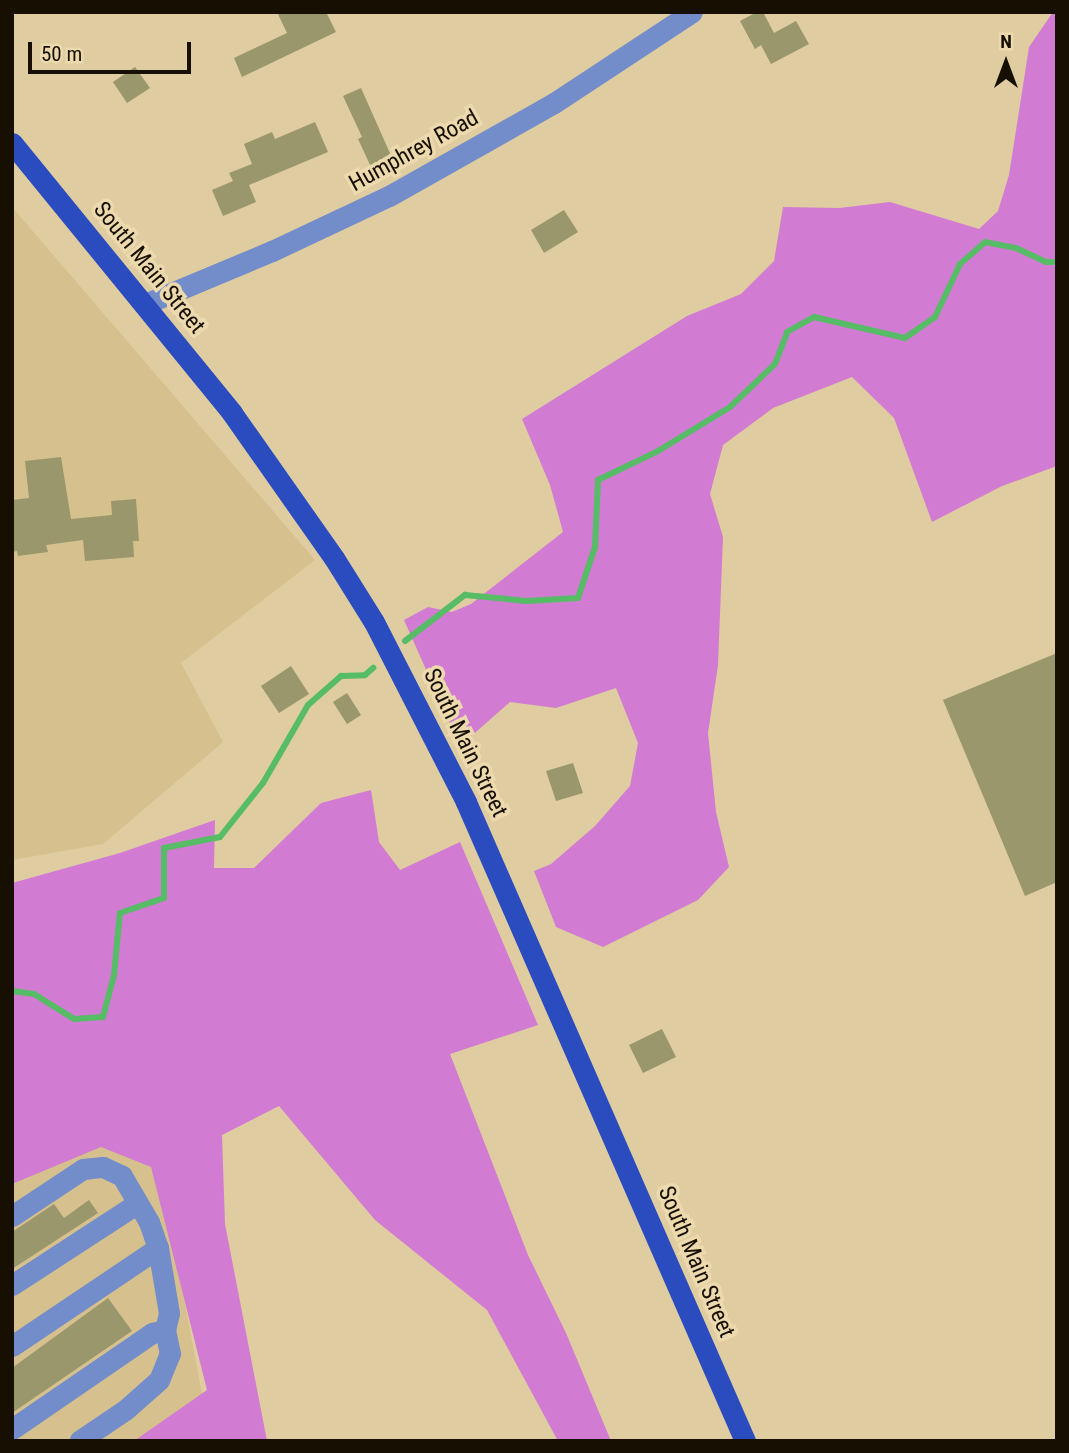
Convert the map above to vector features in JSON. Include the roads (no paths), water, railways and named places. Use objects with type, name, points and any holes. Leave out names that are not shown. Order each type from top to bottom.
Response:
[{"type":"main road","name":"South Main Street","points":[[12,143],[232,413],[355,590],[393,656],[466,802],[745,1441]]},
{"type":"street","name":"Humphrey Road","points":[[145,304],[272,251],[390,196],[554,103],[692,12]]},
{"type":"street","points":[[12,1216],[83,1169],[103,1167],[122,1176],[149,1222],[158,1248],[169,1313],[165,1330],[170,1353],[159,1380],[125,1410],[79,1441]]},
{"type":"street","points":[[12,1285],[138,1203]]},
{"type":"street","points":[[12,1346],[158,1248]]},
{"type":"street","points":[[12,1429],[152,1333],[165,1330]]},
{"type":"waterway","points":[[405,641],[465,595],[527,601],[578,598],[595,547],[598,480],[658,451],[730,407],[775,364],[787,332],[814,317],[905,338],[935,317],[960,264],[985,242],[1016,248],[1046,262],[1057,262]]},
{"type":"waterway","points":[[12,991],[34,994],[74,1019],[103,1017],[114,975],[120,913],[164,898],[164,848],[220,837],[263,783],[308,705],[341,676],[365,675],[373,668]]}]
